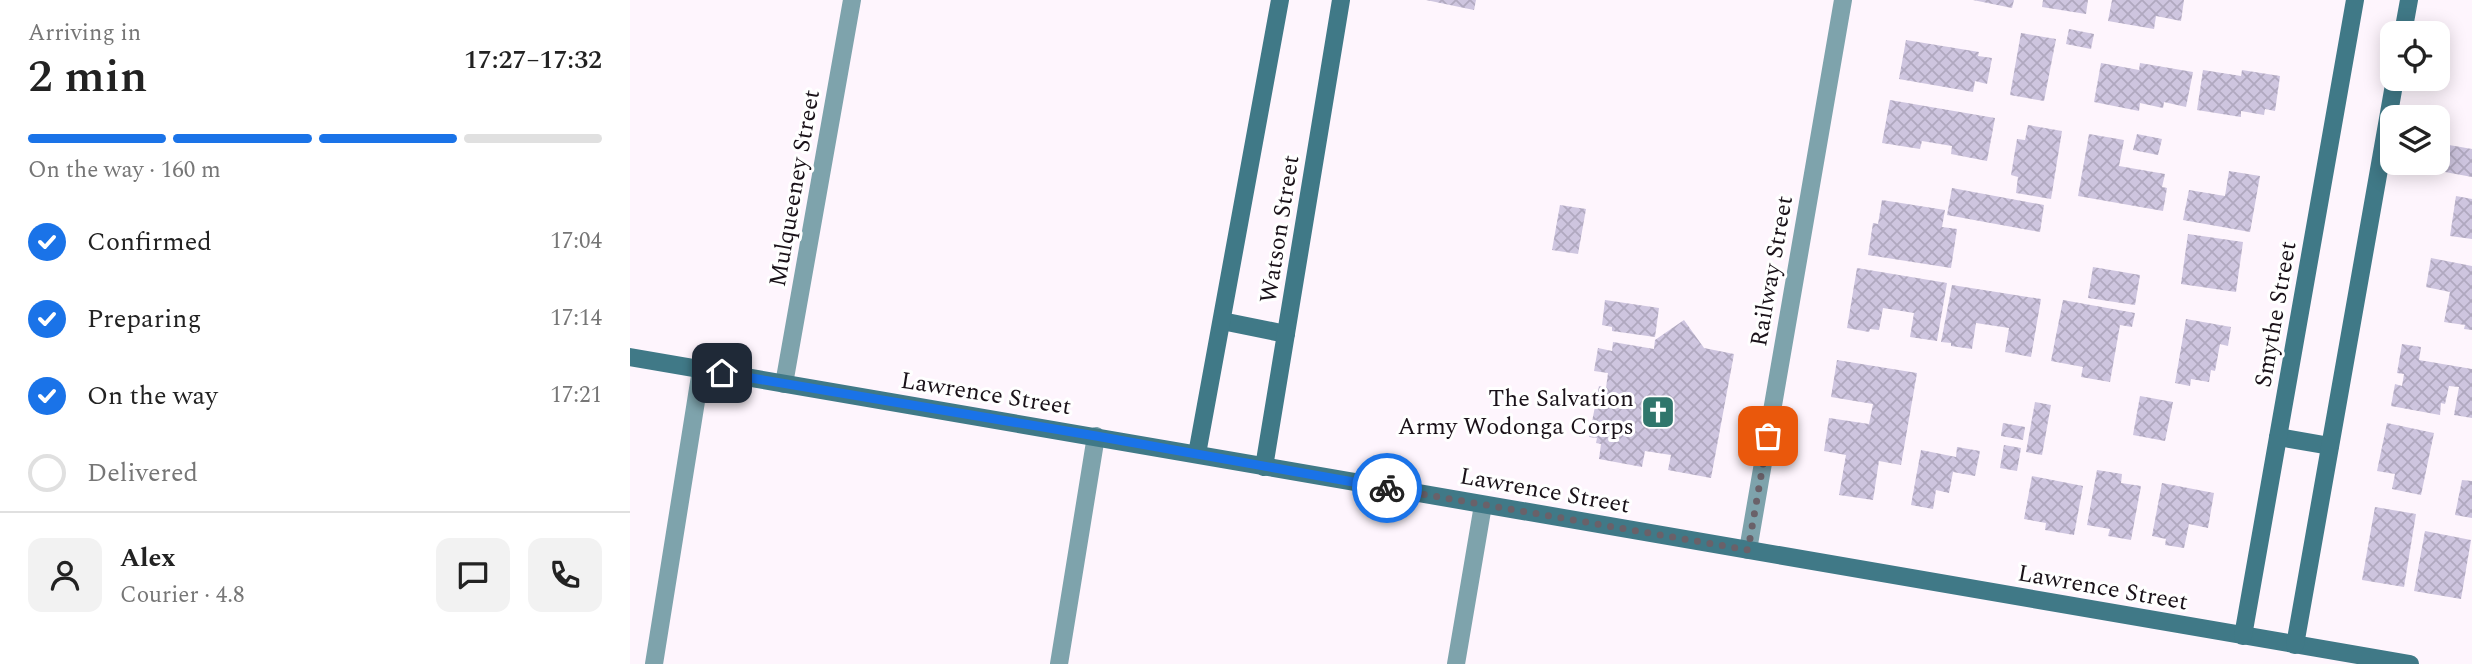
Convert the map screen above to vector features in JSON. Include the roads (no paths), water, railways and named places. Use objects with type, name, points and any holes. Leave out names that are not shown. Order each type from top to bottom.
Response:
[{"type":"street","name":"Mulqueeney Street","points":[[784,384],[852,0]]},
{"type":"street","name":"Watson Street","points":[[1197,454],[1280,0]]},
{"type":"street","name":"Watson Street","points":[[1264,467],[1341,0]]},
{"type":"street","name":"Railway Street","points":[[1748,550],[1843,0]]},
{"type":"street","name":"Smythe Street","points":[[2243,636],[2355,0]]},
{"type":"street","points":[[2405,21],[2409,0]]},
{"type":"street","points":[[2295,645],[2393,91]]},
{"type":"street","points":[[1222,321],[1286,334]]},
{"type":"street","name":"Lawrence Street","points":[[630,357],[2410,664]]},
{"type":"street","points":[[654,664],[701,370]]},
{"type":"street","points":[[1059,664],[1096,436]]},
{"type":"street","points":[[2278,438],[2330,446]]},
{"type":"street","points":[[1456,664],[1483,505]]},
{"type":"place","name":"The Salvation Army Wodonga Corps","points":[[1658,412]]}]
